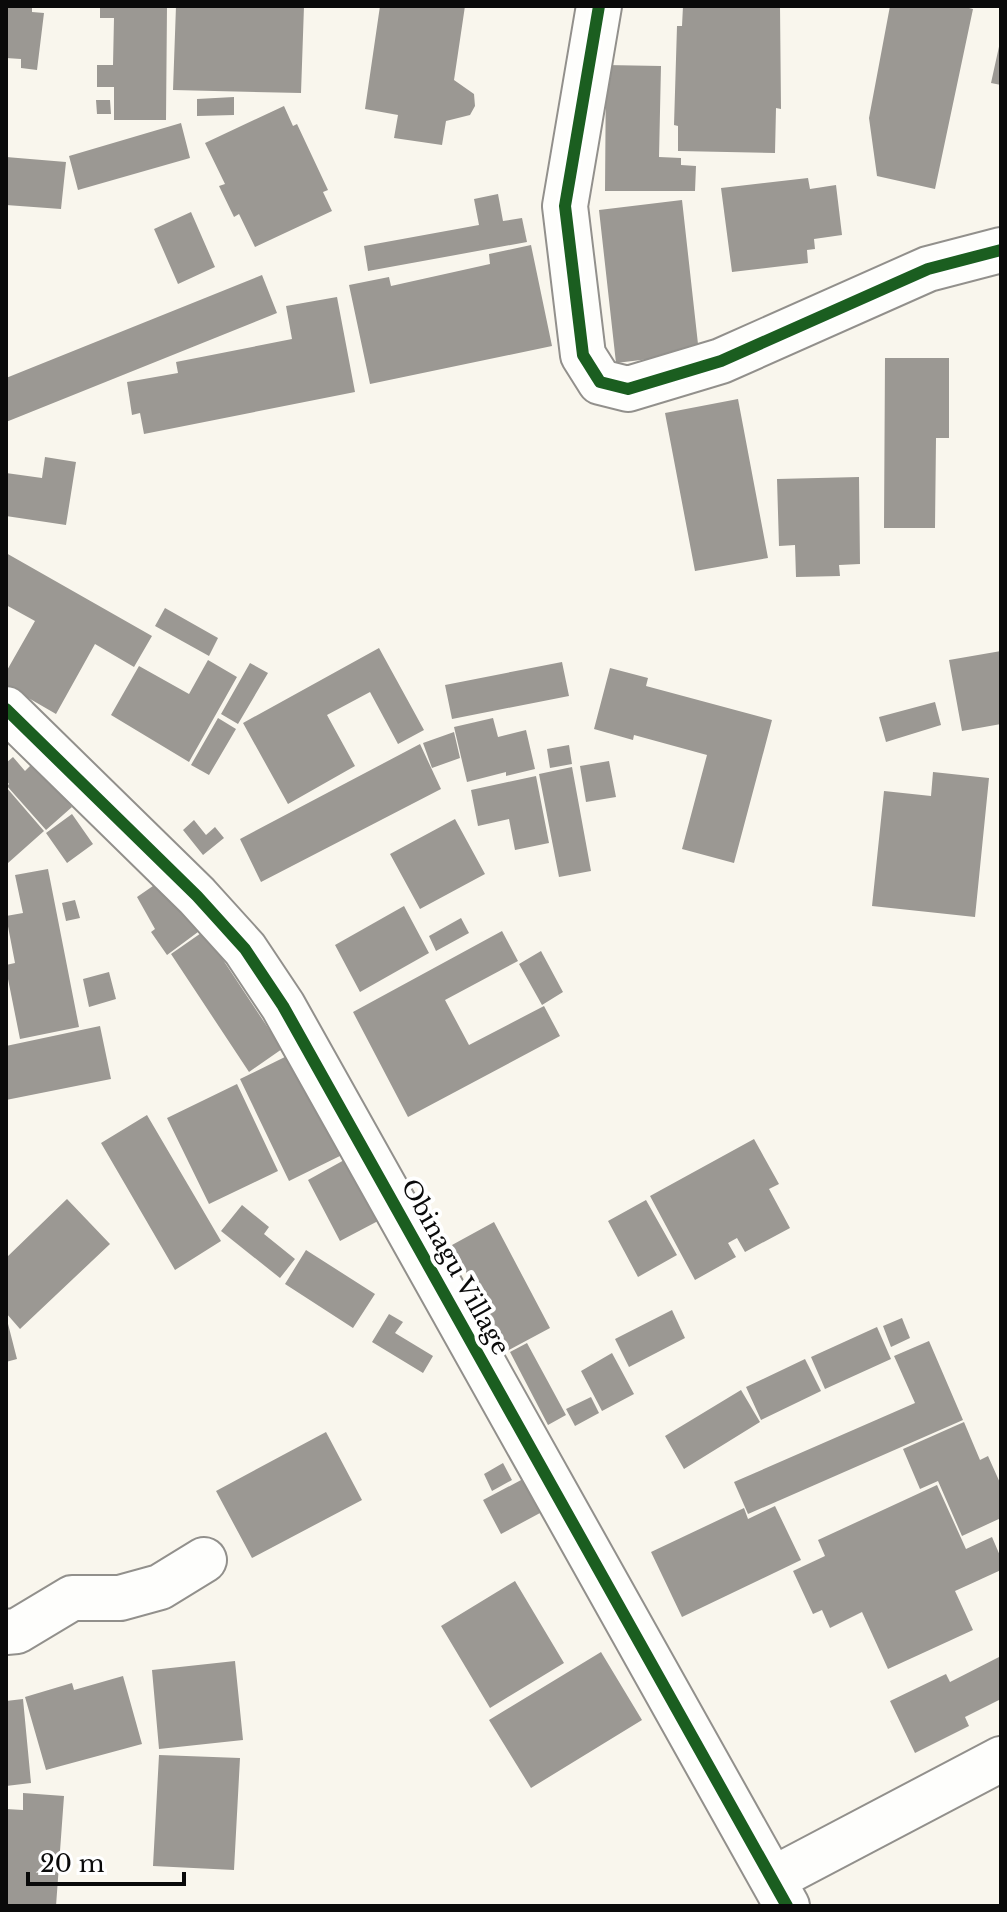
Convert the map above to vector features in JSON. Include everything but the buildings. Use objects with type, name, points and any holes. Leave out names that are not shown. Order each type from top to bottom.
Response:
[{"type":"street","points":[[599,6],[565,206],[583,355],[600,382],[628,389],[721,361],[928,269],[1001,250]]},
{"type":"street","name":"Obinagu Village","points":[[6,709],[197,896],[245,949],[283,1006],[780,1893]]},
{"type":"street","points":[[6,1632],[17,1631],[72,1598],[120,1598],[160,1587],[204,1560]]},
{"type":"street","points":[[780,1893],[1001,1759]]},
{"type":"cycle path","points":[[599,6],[565,206],[583,355],[600,382],[628,389],[721,361],[928,269],[1001,250]]},
{"type":"cycle path","points":[[6,709],[197,896],[245,949],[283,1006],[787,1906]]}]
